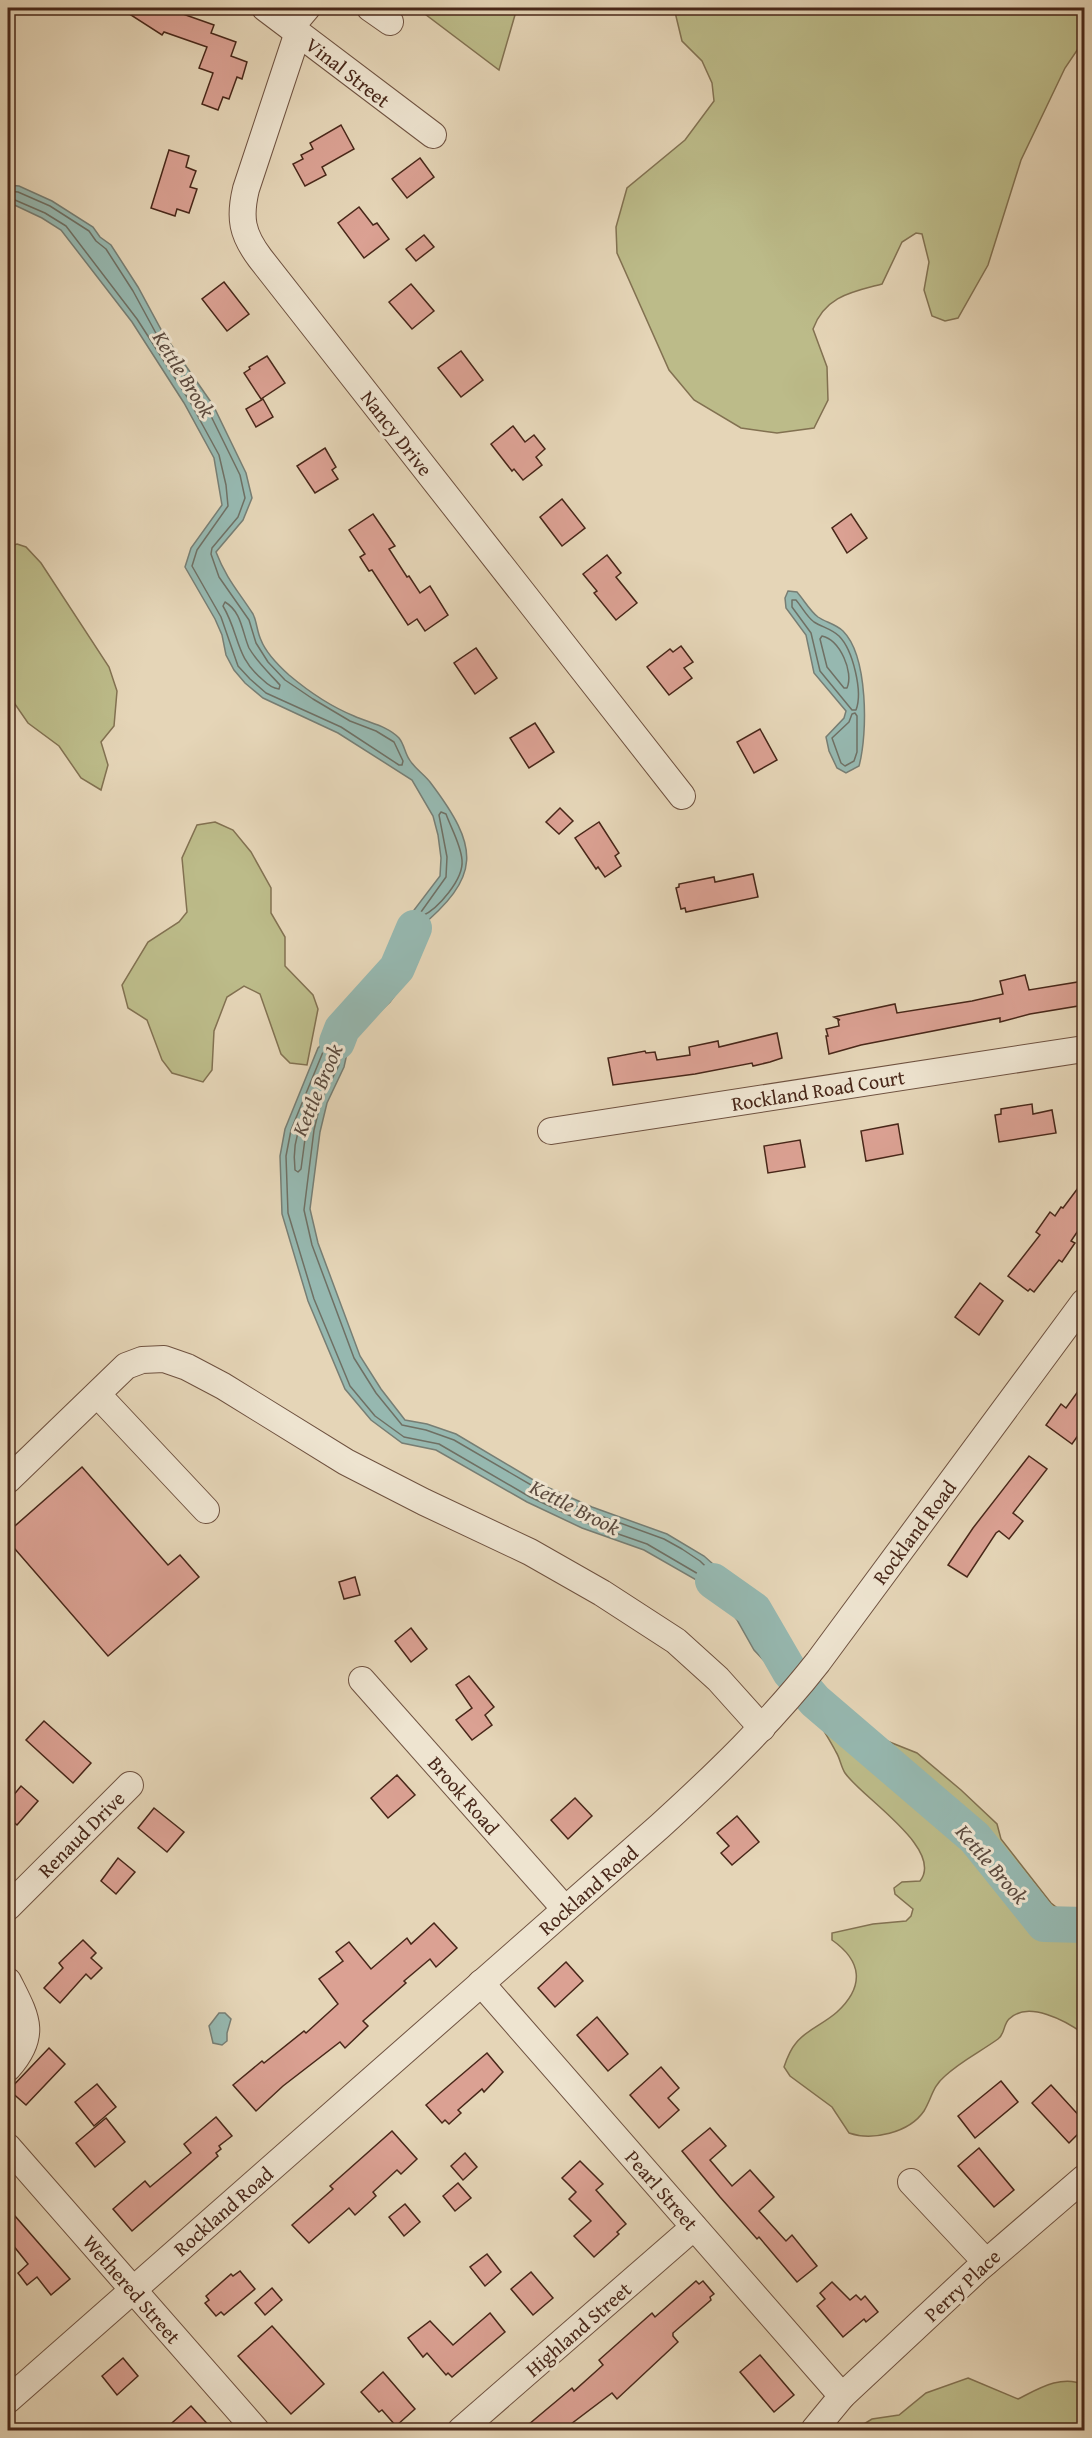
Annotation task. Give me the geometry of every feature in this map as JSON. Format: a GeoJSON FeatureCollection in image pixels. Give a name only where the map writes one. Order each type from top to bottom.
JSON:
{"type":"FeatureCollection","features":[{"type":"Feature","properties":{"kind":"street","name":"Vinal Street"},"geometry":{"type":"LineString","coordinates":[[265,8],[433,135]]}},
{"type":"Feature","properties":{"kind":"street"},"geometry":{"type":"LineString","coordinates":[[294,30],[307,8]]}},
{"type":"Feature","properties":{"kind":"street","name":"Nancy Drive"},"geometry":{"type":"LineString","coordinates":[[294,30],[242,203],[244,232],[267,267],[682,796]]}},
{"type":"Feature","properties":{"kind":"street","name":"Rockland Road Court"},"geometry":{"type":"LineString","coordinates":[[551,1131],[1084,1048]]}},
{"type":"Feature","properties":{"kind":"street","name":"Rockland Road"},"geometry":{"type":"LineString","coordinates":[[8,2400],[660,1826],[762,1728],[798,1687],[1084,1302]]}},
{"type":"Feature","properties":{"kind":"street"},"geometry":{"type":"LineString","coordinates":[[8,1480],[126,1366],[142,1360],[164,1359],[187,1367],[223,1386],[346,1462],[530,1552],[611,1599],[676,1641],[718,1679],[762,1728]]}},
{"type":"Feature","properties":{"kind":"street"},"geometry":{"type":"LineString","coordinates":[[98,1395],[206,1510]]}},
{"type":"Feature","properties":{"kind":"street","name":"Brook Road"},"geometry":{"type":"LineString","coordinates":[[362,1680],[565,1910]]}},
{"type":"Feature","properties":{"kind":"street","name":"Renaud Drive"},"geometry":{"type":"LineString","coordinates":[[8,1907],[130,1785]]}},
{"type":"Feature","properties":{"kind":"street"},"geometry":{"type":"LineString","coordinates":[[8,1981],[28,2027],[21,2051],[8,2068]]}},
{"type":"Feature","properties":{"kind":"street","name":"Pearl Street"},"geometry":{"type":"LineString","coordinates":[[481,1983],[842,2396]]}},
{"type":"Feature","properties":{"kind":"street","name":"Wethered Street"},"geometry":{"type":"LineString","coordinates":[[8,2147],[256,2430]]}},
{"type":"Feature","properties":{"kind":"street","name":"Perry Place"},"geometry":{"type":"LineString","coordinates":[[814,2430],[842,2396],[986,2262],[1084,2178]]}},
{"type":"Feature","properties":{"kind":"street"},"geometry":{"type":"LineString","coordinates":[[911,2182],[986,2262]]}},
{"type":"Feature","properties":{"kind":"street","name":"Highland Street"},"geometry":{"type":"LineString","coordinates":[[461,2430],[694,2227]]}},
{"type":"Feature","properties":{"kind":"shaded area"},"geometry":{"type":"Polygon","coordinates":[[[417,8],[517,8],[499,70],[417,8]]]}},
{"type":"Feature","properties":{"kind":"shaded area"},"geometry":{"type":"Polygon","coordinates":[[[674,8],[1084,8],[1084,40],[1065,68],[1021,160],[988,265],[958,318],[945,321],[932,316],[924,290],[929,262],[922,234],[916,233],[902,242],[882,284],[841,297],[832,302],[818,318],[813,329],[827,367],[828,400],[814,428],[777,433],[741,428],[694,400],[669,370],[617,253],[616,227],[627,188],[685,140],[714,101],[712,83],[702,61],[682,41],[674,8]]]}},
{"type":"Feature","properties":{"kind":"shaded area"},"geometry":{"type":"Polygon","coordinates":[[[17,544],[26,547],[41,563],[109,667],[117,691],[114,726],[101,742],[108,765],[101,790],[81,778],[59,746],[28,723],[8,694],[8,547],[17,544]]]}},
{"type":"Feature","properties":{"kind":"shaded area"},"geometry":{"type":"Polygon","coordinates":[[[215,822],[233,830],[251,852],[271,888],[271,913],[285,937],[285,966],[313,995],[318,1009],[307,1065],[290,1063],[281,1054],[260,994],[244,986],[227,997],[214,1031],[212,1070],[203,1082],[172,1073],[162,1060],[147,1020],[128,1008],[122,985],[148,942],[179,922],[187,912],[182,858],[197,825],[215,822]]]}},
{"type":"Feature","properties":{"kind":"shaded area"},"geometry":{"type":"Polygon","coordinates":[[[833,1708],[844,1722],[852,1727],[917,1753],[997,1824],[1001,1839],[1051,1903],[1065,1914],[1084,1919],[1084,2034],[1047,2014],[1026,2012],[1017,2014],[1007,2021],[998,2039],[957,2066],[941,2080],[917,2119],[900,2130],[879,2135],[849,2133],[832,2107],[790,2076],[784,2067],[796,2043],[837,2012],[852,1993],[856,1983],[854,1965],[842,1948],[832,1940],[832,1933],[873,1924],[906,1921],[913,1909],[895,1894],[894,1888],[902,1882],[920,1881],[925,1868],[921,1854],[911,1839],[844,1771],[819,1723],[833,1708]]]}},
{"type":"Feature","properties":{"kind":"shaded area"},"geometry":{"type":"Polygon","coordinates":[[[968,2378],[1018,2399],[1042,2387],[1059,2382],[1076,2382],[1084,2385],[1084,2430],[854,2430],[872,2419],[899,2415],[926,2393],[968,2378]]]}},
{"type":"Feature","properties":{"kind":"water","name":"Kettle Brook"},"geometry":{"type":"Polygon","coordinates":[[[8,185],[19,186],[52,201],[93,227],[100,237],[111,245],[138,287],[163,333],[213,405],[246,473],[252,498],[243,520],[216,552],[228,577],[253,614],[266,650],[289,675],[320,698],[395,734],[411,762],[430,782],[446,805],[458,825],[465,844],[467,861],[463,877],[438,911],[417,930],[415,954],[401,987],[390,1002],[350,1040],[344,1067],[327,1103],[320,1132],[310,1209],[318,1243],[360,1356],[381,1389],[405,1420],[427,1424],[456,1434],[540,1484],[592,1507],[667,1534],[704,1556],[722,1572],[751,1605],[785,1664],[811,1693],[833,1708],[819,1723],[808,1707],[754,1650],[737,1620],[714,1590],[644,1550],[582,1528],[527,1502],[436,1450],[402,1443],[371,1420],[345,1389],[308,1301],[282,1214],[280,1156],[285,1129],[318,1048],[390,981],[411,914],[440,876],[441,858],[433,816],[412,780],[338,733],[263,698],[234,670],[226,655],[222,635],[215,619],[185,567],[191,548],[222,505],[214,458],[184,403],[132,322],[61,230],[8,202],[8,185]]]}},
{"type":"Feature","properties":{"kind":"water"},"geometry":{"type":"Polygon","coordinates":[[[788,591],[797,592],[815,615],[843,631],[857,658],[864,696],[864,734],[859,766],[846,773],[837,768],[829,751],[826,737],[844,718],[846,711],[814,673],[806,635],[786,608],[785,598],[788,591]]]}},
{"type":"Feature","properties":{"kind":"water"},"geometry":{"type":"Polygon","coordinates":[[[219,2013],[225,2013],[231,2019],[227,2041],[222,2045],[213,2043],[209,2026],[219,2013]]]}},
{"type":"Feature","properties":{"kind":"building"},"geometry":{"type":"Polygon","coordinates":[[[120,8],[166,8],[214,25],[211,33],[236,42],[231,56],[247,62],[242,79],[237,77],[229,99],[223,97],[218,110],[202,104],[213,73],[199,68],[207,47],[164,32],[162,35],[120,8]]]}},
{"type":"Feature","properties":{"kind":"building"},"geometry":{"type":"Polygon","coordinates":[[[341,125],[354,149],[322,167],[326,175],[305,186],[293,164],[303,159],[301,155],[313,149],[310,143],[341,125]]]}},
{"type":"Feature","properties":{"kind":"building"},"geometry":{"type":"Polygon","coordinates":[[[169,150],[189,156],[186,167],[196,171],[190,187],[197,189],[189,213],[177,209],[175,216],[151,208],[169,150]]]}},
{"type":"Feature","properties":{"kind":"building"},"geometry":{"type":"Polygon","coordinates":[[[420,158],[434,177],[407,198],[392,179],[420,158]]]}},
{"type":"Feature","properties":{"kind":"building"},"geometry":{"type":"Polygon","coordinates":[[[359,207],[373,225],[377,223],[389,239],[364,258],[338,223],[359,207]]]}},
{"type":"Feature","properties":{"kind":"building"},"geometry":{"type":"Polygon","coordinates":[[[424,235],[434,247],[416,261],[406,249],[424,235]]]}},
{"type":"Feature","properties":{"kind":"building"},"geometry":{"type":"Polygon","coordinates":[[[224,282],[249,314],[227,331],[202,299],[224,282]]]}},
{"type":"Feature","properties":{"kind":"building"},"geometry":{"type":"Polygon","coordinates":[[[411,284],[434,311],[412,329],[389,302],[411,284]]]}},
{"type":"Feature","properties":{"kind":"building"},"geometry":{"type":"Polygon","coordinates":[[[461,351],[483,380],[461,397],[438,368],[461,351]]]}},
{"type":"Feature","properties":{"kind":"building"},"geometry":{"type":"Polygon","coordinates":[[[267,356],[285,383],[261,399],[244,373],[250,369],[249,367],[267,356]]]}},
{"type":"Feature","properties":{"kind":"building"},"geometry":{"type":"Polygon","coordinates":[[[263,399],[273,417],[256,427],[246,409],[263,399]]]}},
{"type":"Feature","properties":{"kind":"building"},"geometry":{"type":"Polygon","coordinates":[[[513,426],[525,442],[534,435],[545,449],[536,457],[542,465],[523,480],[514,469],[512,471],[491,444],[513,426]]]}},
{"type":"Feature","properties":{"kind":"building"},"geometry":{"type":"Polygon","coordinates":[[[325,448],[336,467],[332,470],[338,479],[315,493],[297,466],[325,448]]]}},
{"type":"Feature","properties":{"kind":"building"},"geometry":{"type":"Polygon","coordinates":[[[562,499],[585,528],[562,546],[540,517],[562,499]]]}},
{"type":"Feature","properties":{"kind":"building"},"geometry":{"type":"Polygon","coordinates":[[[373,514],[395,546],[389,549],[407,577],[409,576],[420,593],[430,586],[448,615],[425,631],[417,619],[408,625],[372,570],[369,571],[360,557],[365,554],[349,530],[373,514]]]}},
{"type":"Feature","properties":{"kind":"building"},"geometry":{"type":"Polygon","coordinates":[[[851,514],[867,538],[847,553],[832,528],[851,514]]]}},
{"type":"Feature","properties":{"kind":"building"},"geometry":{"type":"Polygon","coordinates":[[[607,555],[621,573],[616,577],[637,603],[616,620],[594,593],[597,591],[583,574],[607,555]]]}},
{"type":"Feature","properties":{"kind":"building"},"geometry":{"type":"Polygon","coordinates":[[[681,646],[693,662],[684,668],[692,678],[669,695],[647,667],[670,649],[673,652],[681,646]]]}},
{"type":"Feature","properties":{"kind":"building"},"geometry":{"type":"Polygon","coordinates":[[[476,648],[497,678],[475,694],[454,663],[476,648]]]}},
{"type":"Feature","properties":{"kind":"building"},"geometry":{"type":"Polygon","coordinates":[[[535,723],[554,752],[529,768],[510,738],[535,723]]]}},
{"type":"Feature","properties":{"kind":"building"},"geometry":{"type":"Polygon","coordinates":[[[760,729],[777,760],[754,773],[737,742],[760,729]]]}},
{"type":"Feature","properties":{"kind":"building"},"geometry":{"type":"Polygon","coordinates":[[[560,808],[573,821],[559,834],[546,822],[560,808]]]}},
{"type":"Feature","properties":{"kind":"building"},"geometry":{"type":"Polygon","coordinates":[[[599,822],[619,853],[615,856],[621,866],[605,877],[598,867],[596,869],[575,838],[599,822]]]}},
{"type":"Feature","properties":{"kind":"building"},"geometry":{"type":"Polygon","coordinates":[[[753,874],[758,897],[686,912],[685,908],[681,909],[676,888],[679,884],[714,877],[715,882],[753,874]]]}},
{"type":"Feature","properties":{"kind":"building"},"geometry":{"type":"Polygon","coordinates":[[[1025,975],[1029,990],[1084,981],[1084,1005],[1030,1014],[1000,1022],[1000,1018],[861,1045],[829,1054],[826,1029],[839,1026],[838,1020],[840,1020],[834,1017],[895,1004],[897,1013],[972,1001],[1003,994],[1000,981],[1025,975]]]}},
{"type":"Feature","properties":{"kind":"building"},"geometry":{"type":"Polygon","coordinates":[[[777,1033],[782,1058],[770,1062],[613,1085],[608,1058],[645,1051],[646,1053],[655,1052],[657,1060],[690,1055],[689,1047],[718,1041],[719,1047],[777,1033]]]}},
{"type":"Feature","properties":{"kind":"building"},"geometry":{"type":"Polygon","coordinates":[[[1032,1104],[1033,1114],[1052,1110],[1056,1133],[999,1142],[995,1115],[1001,1114],[1001,1109],[1032,1104]]]}},
{"type":"Feature","properties":{"kind":"building"},"geometry":{"type":"Polygon","coordinates":[[[898,1124],[903,1154],[866,1161],[861,1131],[898,1124]]]}},
{"type":"Feature","properties":{"kind":"building"},"geometry":{"type":"Polygon","coordinates":[[[800,1140],[805,1167],[768,1173],[764,1146],[800,1140]]]}},
{"type":"Feature","properties":{"kind":"building"},"geometry":{"type":"Polygon","coordinates":[[[1084,1180],[1084,1222],[1071,1241],[1075,1243],[1062,1262],[1059,1260],[1034,1292],[1030,1289],[1028,1291],[1008,1276],[1040,1235],[1036,1232],[1050,1212],[1055,1216],[1084,1180]]]}},
{"type":"Feature","properties":{"kind":"building"},"geometry":{"type":"Polygon","coordinates":[[[980,1283],[1003,1301],[979,1335],[955,1317],[980,1283]]]}},
{"type":"Feature","properties":{"kind":"building"},"geometry":{"type":"Polygon","coordinates":[[[1084,1383],[1084,1427],[1072,1444],[1046,1425],[1061,1404],[1066,1408],[1084,1383]]]}},
{"type":"Feature","properties":{"kind":"building"},"geometry":{"type":"Polygon","coordinates":[[[1029,1456],[1047,1469],[1013,1513],[1023,1521],[1009,1539],[999,1531],[996,1533],[967,1577],[948,1565],[973,1528],[1029,1456]]]}},
{"type":"Feature","properties":{"kind":"building"},"geometry":{"type":"Polygon","coordinates":[[[82,1467],[168,1565],[180,1555],[199,1577],[108,1656],[8,1541],[8,1532],[82,1467]]]}},
{"type":"Feature","properties":{"kind":"building"},"geometry":{"type":"Polygon","coordinates":[[[355,1577],[360,1595],[344,1599],[339,1582],[355,1577]]]}},
{"type":"Feature","properties":{"kind":"building"},"geometry":{"type":"Polygon","coordinates":[[[411,1628],[427,1649],[411,1662],[395,1641],[411,1628]]]}},
{"type":"Feature","properties":{"kind":"building"},"geometry":{"type":"Polygon","coordinates":[[[469,1676],[494,1707],[485,1715],[492,1725],[472,1740],[456,1720],[472,1708],[456,1685],[469,1676]]]}},
{"type":"Feature","properties":{"kind":"building"},"geometry":{"type":"Polygon","coordinates":[[[44,1721],[91,1763],[73,1783],[26,1740],[44,1721]]]}},
{"type":"Feature","properties":{"kind":"building"},"geometry":{"type":"Polygon","coordinates":[[[397,1775],[415,1795],[388,1818],[371,1798],[397,1775]]]}},
{"type":"Feature","properties":{"kind":"building"},"geometry":{"type":"Polygon","coordinates":[[[21,1786],[38,1801],[17,1825],[8,1817],[8,1802],[21,1786]]]}},
{"type":"Feature","properties":{"kind":"building"},"geometry":{"type":"Polygon","coordinates":[[[575,1798],[592,1816],[568,1839],[551,1820],[575,1798]]]}},
{"type":"Feature","properties":{"kind":"building"},"geometry":{"type":"Polygon","coordinates":[[[154,1808],[184,1832],[167,1852],[138,1828],[154,1808]]]}},
{"type":"Feature","properties":{"kind":"building"},"geometry":{"type":"Polygon","coordinates":[[[737,1816],[759,1842],[732,1865],[721,1853],[729,1846],[717,1833],[737,1816]]]}},
{"type":"Feature","properties":{"kind":"building"},"geometry":{"type":"Polygon","coordinates":[[[118,1858],[135,1872],[116,1894],[101,1881],[118,1858]]]}},
{"type":"Feature","properties":{"kind":"building"},"geometry":{"type":"Polygon","coordinates":[[[434,1923],[457,1948],[436,1967],[430,1959],[363,2021],[368,2026],[345,2048],[340,2042],[283,2086],[256,2111],[233,2085],[304,2031],[306,2033],[338,2004],[319,1979],[343,1961],[336,1952],[349,1942],[371,1969],[407,1938],[411,1944],[434,1923]]]}},
{"type":"Feature","properties":{"kind":"building"},"geometry":{"type":"Polygon","coordinates":[[[83,1940],[96,1953],[91,1958],[102,1968],[91,1979],[86,1974],[60,2003],[44,1988],[63,1968],[59,1963],[83,1940]]]}},
{"type":"Feature","properties":{"kind":"building"},"geometry":{"type":"Polygon","coordinates":[[[566,1962],[583,1981],[555,2007],[538,1988],[566,1962]]]}},
{"type":"Feature","properties":{"kind":"building"},"geometry":{"type":"Polygon","coordinates":[[[597,2017],[628,2054],[608,2071],[577,2035],[597,2017]]]}},
{"type":"Feature","properties":{"kind":"building"},"geometry":{"type":"Polygon","coordinates":[[[49,2048],[65,2064],[26,2105],[9,2090],[49,2048]]]}},
{"type":"Feature","properties":{"kind":"building"},"geometry":{"type":"Polygon","coordinates":[[[487,2053],[503,2072],[484,2092],[482,2089],[458,2110],[461,2113],[449,2124],[445,2120],[442,2123],[426,2105],[487,2053]]]}},
{"type":"Feature","properties":{"kind":"building"},"geometry":{"type":"Polygon","coordinates":[[[661,2067],[679,2088],[668,2098],[679,2110],[659,2128],[630,2095],[661,2067]]]}},
{"type":"Feature","properties":{"kind":"building"},"geometry":{"type":"Polygon","coordinates":[[[1001,2081],[1018,2102],[975,2138],[958,2116],[1001,2081]]]}},
{"type":"Feature","properties":{"kind":"building"},"geometry":{"type":"Polygon","coordinates":[[[97,2084],[116,2107],[94,2126],[75,2102],[97,2084]]]}},
{"type":"Feature","properties":{"kind":"building"},"geometry":{"type":"Polygon","coordinates":[[[1051,2085],[1084,2121],[1084,2128],[1069,2143],[1032,2103],[1051,2085]]]}},
{"type":"Feature","properties":{"kind":"building"},"geometry":{"type":"Polygon","coordinates":[[[216,2117],[232,2136],[219,2146],[221,2149],[216,2153],[218,2156],[132,2231],[113,2209],[145,2181],[150,2187],[191,2153],[184,2144],[216,2117]]]}},
{"type":"Feature","properties":{"kind":"building"},"geometry":{"type":"Polygon","coordinates":[[[106,2118],[125,2142],[95,2167],[76,2143],[106,2118]]]}},
{"type":"Feature","properties":{"kind":"building"},"geometry":{"type":"Polygon","coordinates":[[[710,2128],[726,2146],[710,2160],[732,2186],[750,2170],[774,2197],[759,2211],[786,2241],[792,2235],[817,2266],[797,2282],[682,2151],[710,2128]]]}},
{"type":"Feature","properties":{"kind":"building"},"geometry":{"type":"Polygon","coordinates":[[[392,2131],[417,2159],[401,2174],[397,2170],[373,2192],[376,2196],[355,2215],[349,2208],[309,2243],[292,2225],[333,2189],[330,2186],[392,2131]]]}},
{"type":"Feature","properties":{"kind":"building"},"geometry":{"type":"Polygon","coordinates":[[[979,2148],[1014,2190],[994,2207],[958,2166],[979,2148]]]}},
{"type":"Feature","properties":{"kind":"building"},"geometry":{"type":"Polygon","coordinates":[[[465,2153],[477,2167],[463,2180],[451,2166],[465,2153]]]}},
{"type":"Feature","properties":{"kind":"building"},"geometry":{"type":"Polygon","coordinates":[[[580,2161],[603,2184],[596,2190],[626,2224],[617,2232],[619,2234],[594,2257],[574,2236],[591,2221],[569,2199],[576,2192],[562,2178],[580,2161]]]}},
{"type":"Feature","properties":{"kind":"building"},"geometry":{"type":"Polygon","coordinates":[[[458,2183],[471,2198],[455,2211],[443,2196],[458,2183]]]}},
{"type":"Feature","properties":{"kind":"building"},"geometry":{"type":"Polygon","coordinates":[[[405,2204],[420,2222],[404,2236],[389,2217],[405,2204]]]}},
{"type":"Feature","properties":{"kind":"building"},"geometry":{"type":"Polygon","coordinates":[[[8,2208],[70,2279],[51,2295],[37,2277],[27,2285],[18,2273],[28,2264],[8,2239],[8,2208]]]}},
{"type":"Feature","properties":{"kind":"building"},"geometry":{"type":"Polygon","coordinates":[[[487,2254],[501,2272],[485,2286],[470,2267],[487,2254]]]}},
{"type":"Feature","properties":{"kind":"building"},"geometry":{"type":"Polygon","coordinates":[[[240,2271],[255,2289],[224,2315],[221,2312],[216,2316],[205,2303],[209,2300],[206,2296],[231,2274],[233,2276],[240,2271]]]}},
{"type":"Feature","properties":{"kind":"building"},"geometry":{"type":"Polygon","coordinates":[[[531,2272],[553,2298],[533,2315],[511,2289],[531,2272]]]}},
{"type":"Feature","properties":{"kind":"building"},"geometry":{"type":"Polygon","coordinates":[[[696,2281],[699,2284],[703,2281],[714,2294],[710,2297],[711,2300],[673,2333],[678,2342],[617,2399],[612,2393],[563,2430],[522,2430],[572,2388],[574,2391],[603,2365],[599,2360],[652,2313],[655,2317],[696,2281]]]}},
{"type":"Feature","properties":{"kind":"building"},"geometry":{"type":"Polygon","coordinates":[[[832,2282],[850,2300],[856,2295],[861,2300],[865,2296],[878,2312],[866,2322],[864,2319],[843,2337],[817,2306],[825,2299],[820,2293],[832,2282]]]}},
{"type":"Feature","properties":{"kind":"building"},"geometry":{"type":"Polygon","coordinates":[[[272,2288],[282,2300],[265,2315],[255,2303],[272,2288]]]}},
{"type":"Feature","properties":{"kind":"building"},"geometry":{"type":"Polygon","coordinates":[[[490,2313],[505,2332],[452,2377],[448,2373],[446,2375],[427,2353],[423,2357],[408,2338],[430,2321],[453,2345],[490,2313]]]}},
{"type":"Feature","properties":{"kind":"building"},"geometry":{"type":"Polygon","coordinates":[[[272,2326],[324,2384],[291,2414],[238,2356],[272,2326]]]}},
{"type":"Feature","properties":{"kind":"building"},"geometry":{"type":"Polygon","coordinates":[[[760,2355],[794,2395],[774,2412],[740,2372],[760,2355]]]}},
{"type":"Feature","properties":{"kind":"building"},"geometry":{"type":"Polygon","coordinates":[[[123,2358],[138,2376],[117,2395],[102,2376],[123,2358]]]}},
{"type":"Feature","properties":{"kind":"building"},"geometry":{"type":"Polygon","coordinates":[[[383,2372],[415,2409],[396,2426],[382,2410],[379,2412],[361,2392],[383,2372]]]}},
{"type":"Feature","properties":{"kind":"building"},"geometry":{"type":"Polygon","coordinates":[[[191,2406],[213,2430],[164,2430],[191,2406]]]}},
{"type":"Feature","properties":{"kind":"waterway","name":"Kettle Brook"},"geometry":{"type":"LineString","coordinates":[[337,1042],[342,1029],[397,968],[414,928]]}},
{"type":"Feature","properties":{"kind":"waterway","name":"Kettle Brook"},"geometry":{"type":"LineString","coordinates":[[713,1581],[754,1610],[790,1672],[815,1701],[975,1838],[1044,1924],[1084,1925]]}}]}
